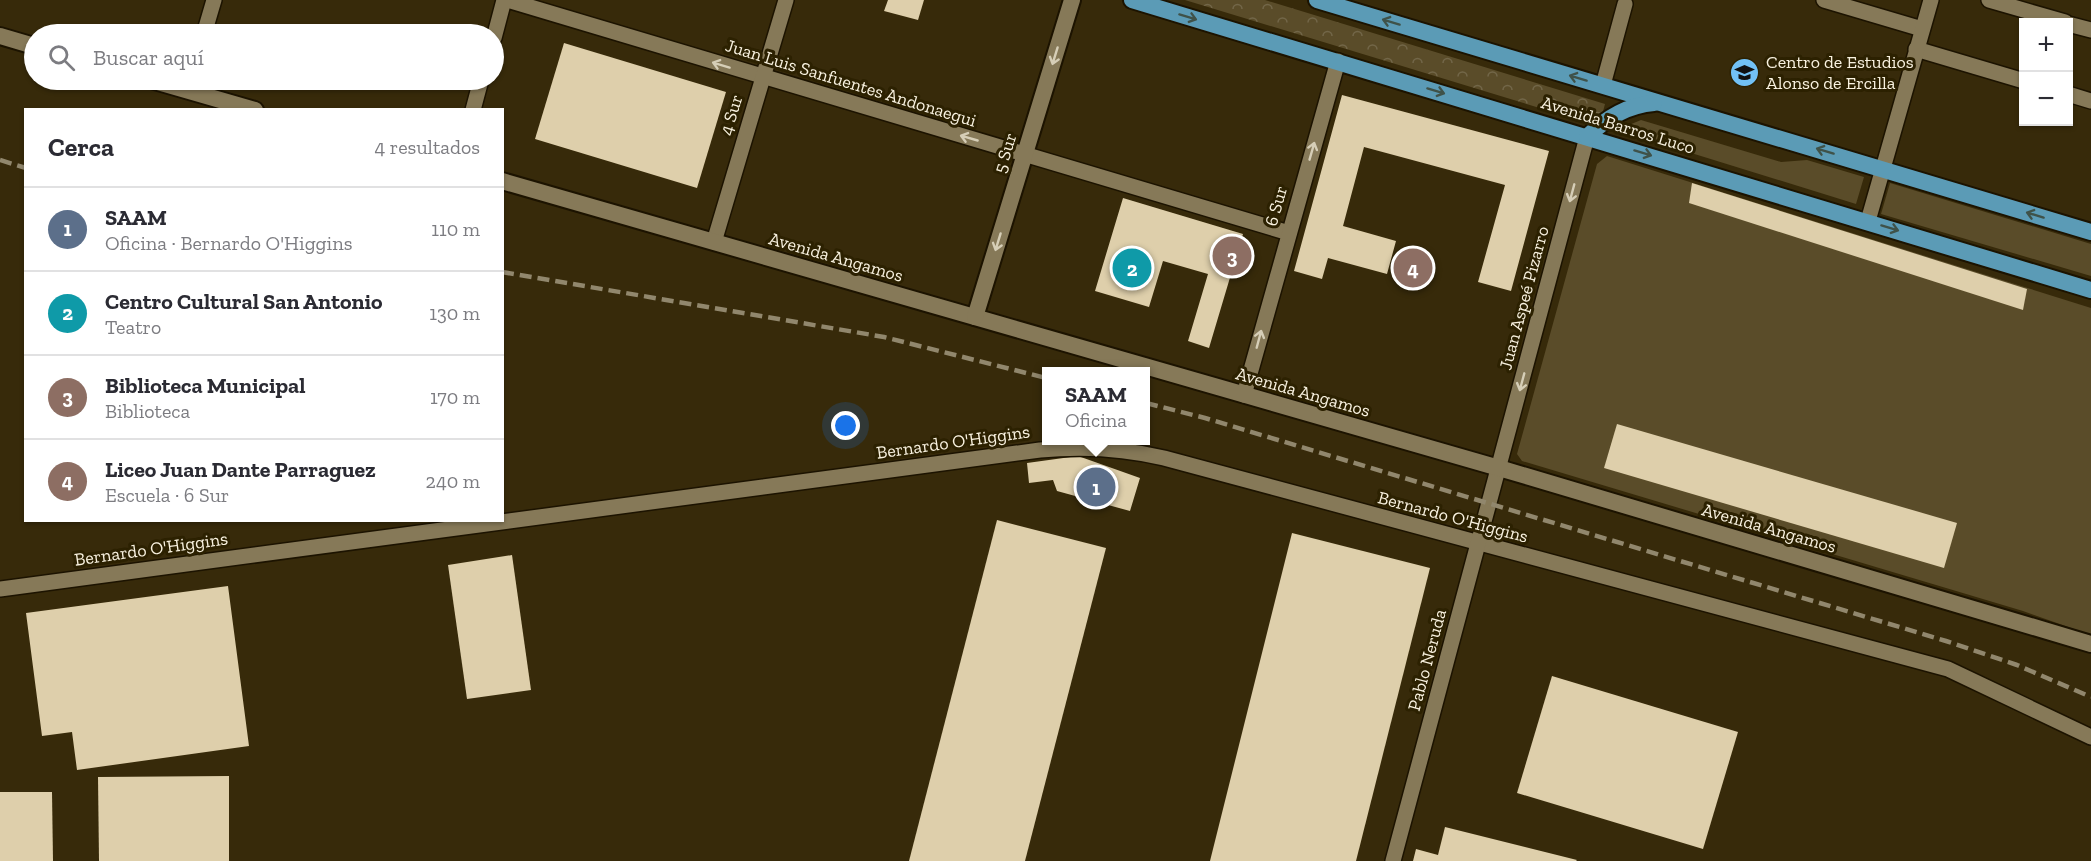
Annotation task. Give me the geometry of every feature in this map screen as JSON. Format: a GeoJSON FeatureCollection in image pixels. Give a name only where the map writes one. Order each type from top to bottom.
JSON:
{"type":"FeatureCollection","features":[{"type":"Feature","properties":{"kind":"main road","name":"Avenida Barros Luco"},"geometry":{"type":"LineString","coordinates":[[1132,0],[2091,290]]}},
{"type":"Feature","properties":{"kind":"main road","name":"Avenida Barros Luco"},"geometry":{"type":"LineString","coordinates":[[1317,0],[2091,232]]}},
{"type":"Feature","properties":{"kind":"main road"},"geometry":{"type":"LineString","coordinates":[[1587,137],[1604,122],[1624,110],[1661,103]]}},
{"type":"Feature","properties":{"kind":"street"},"geometry":{"type":"LineString","coordinates":[[207,24],[214,0]]}},
{"type":"Feature","properties":{"kind":"street"},"geometry":{"type":"LineString","coordinates":[[498,24],[506,0]]}},
{"type":"Feature","properties":{"kind":"street","name":"Juan Luis Sanfuentes Andonaegui"},"geometry":{"type":"LineString","coordinates":[[506,0],[1289,233]]}},
{"type":"Feature","properties":{"kind":"street","name":"4 Sur"},"geometry":{"type":"LineString","coordinates":[[714,242],[786,0]]}},
{"type":"Feature","properties":{"kind":"street","name":"5 Sur"},"geometry":{"type":"LineString","coordinates":[[975,317],[1072,0]]}},
{"type":"Feature","properties":{"kind":"street"},"geometry":{"type":"LineString","coordinates":[[1824,0],[1922,29]]}},
{"type":"Feature","properties":{"kind":"street"},"geometry":{"type":"LineString","coordinates":[[1868,221],[1881,168],[1931,0]]}},
{"type":"Feature","properties":{"kind":"street"},"geometry":{"type":"LineString","coordinates":[[1989,0],[2050,18]]}},
{"type":"Feature","properties":{"kind":"street"},"geometry":{"type":"LineString","coordinates":[[1603,85],[1625,4]]}},
{"type":"Feature","properties":{"kind":"street"},"geometry":{"type":"LineString","coordinates":[[2073,25],[2091,30]]}},
{"type":"Feature","properties":{"kind":"street"},"geometry":{"type":"LineString","coordinates":[[0,36],[24,43]]}},
{"type":"Feature","properties":{"kind":"street"},"geometry":{"type":"LineString","coordinates":[[1917,49],[2019,80]]}},
{"type":"Feature","properties":{"kind":"street","name":"6 Sur"},"geometry":{"type":"LineString","coordinates":[[1244,395],[1338,62]]}},
{"type":"Feature","properties":{"kind":"street"},"geometry":{"type":"LineString","coordinates":[[201,90],[250,108]]}},
{"type":"Feature","properties":{"kind":"street"},"geometry":{"type":"LineString","coordinates":[[474,108],[478,90]]}},
{"type":"Feature","properties":{"kind":"street"},"geometry":{"type":"LineString","coordinates":[[2073,95],[2091,100]]}},
{"type":"Feature","properties":{"kind":"street","name":"Juan Aspeé Pizarro"},"geometry":{"type":"LineString","coordinates":[[1498,468],[1587,137]]}},
{"type":"Feature","properties":{"kind":"street","name":"Avenida Angamos"},"geometry":{"type":"LineString","coordinates":[[504,182],[1147,367]]}},
{"type":"Feature","properties":{"kind":"street","name":"Avenida Angamos"},"geometry":{"type":"LineString","coordinates":[[1150,368],[1498,468],[2091,644]]}},
{"type":"Feature","properties":{"kind":"street","name":"Bernardo O'Higgins"},"geometry":{"type":"LineString","coordinates":[[504,522],[1066,447],[1091,447],[1140,453],[1948,669],[2091,737]]}},
{"type":"Feature","properties":{"kind":"street","name":"Pablo Neruda"},"geometry":{"type":"LineString","coordinates":[[1393,861],[1498,468]]}},
{"type":"Feature","properties":{"kind":"street","name":"Bernardo O'Higgins"},"geometry":{"type":"LineString","coordinates":[[0,589],[503,522]]}},
{"type":"Feature","properties":{"kind":"green space"},"geometry":{"type":"Polygon","coordinates":[[[1185,0],[1265,0],[1605,104],[1599,126],[1185,0]]]}},
{"type":"Feature","properties":{"kind":"green space"},"geometry":{"type":"Polygon","coordinates":[[[1641,120],[1781,162],[1807,160],[1864,177],[1856,204],[1617,130],[1641,120]]]}},
{"type":"Feature","properties":{"kind":"green space"},"geometry":{"type":"Polygon","coordinates":[[[1607,156],[2091,308],[2091,635],[2023,611],[1522,461],[1517,454],[1597,164],[1607,156]]]}},
{"type":"Feature","properties":{"kind":"green space"},"geometry":{"type":"Polygon","coordinates":[[[1890,183],[2091,244],[2091,276],[1881,214],[1890,183]]]}},
{"type":"Feature","properties":{"kind":"building"},"geometry":{"type":"Polygon","coordinates":[[[888,0],[924,0],[918,20],[884,11],[888,0]]]}},
{"type":"Feature","properties":{"kind":"building"},"geometry":{"type":"Polygon","coordinates":[[[564,43],[726,92],[697,188],[535,139],[564,43]]]}},
{"type":"Feature","properties":{"kind":"building"},"geometry":{"type":"Polygon","coordinates":[[[1342,95],[1549,151],[1511,291],[1478,282],[1505,185],[1364,147],[1343,226],[1396,241],[1387,274],[1328,258],[1322,279],[1294,271],[1342,95]]]}},
{"type":"Feature","properties":{"kind":"building"},"geometry":{"type":"Polygon","coordinates":[[[1692,183],[2027,289],[2023,310],[1689,203],[1692,183]]]}},
{"type":"Feature","properties":{"kind":"building"},"geometry":{"type":"Polygon","coordinates":[[[1123,198],[1243,234],[1209,348],[1188,341],[1208,274],[1163,261],[1149,307],[1095,291],[1123,198]]]}},
{"type":"Feature","properties":{"kind":"building"},"geometry":{"type":"Polygon","coordinates":[[[1617,424],[1957,523],[1944,568],[1604,468],[1617,424]]]}},
{"type":"Feature","properties":{"kind":"building"},"geometry":{"type":"Polygon","coordinates":[[[1078,456],[1140,478],[1130,511],[1057,491],[1053,480],[1029,483],[1027,463],[1078,456]]]}},
{"type":"Feature","properties":{"kind":"building"},"geometry":{"type":"Polygon","coordinates":[[[997,520],[1106,548],[1025,861],[909,861],[997,520]]]}},
{"type":"Feature","properties":{"kind":"building"},"geometry":{"type":"Polygon","coordinates":[[[1292,533],[1430,568],[1356,861],[1210,861],[1292,533]]]}},
{"type":"Feature","properties":{"kind":"building"},"geometry":{"type":"Polygon","coordinates":[[[512,555],[531,690],[467,699],[448,565],[512,555]]]}},
{"type":"Feature","properties":{"kind":"building"},"geometry":{"type":"Polygon","coordinates":[[[228,586],[249,746],[77,770],[72,732],[42,736],[26,613],[228,586]]]}},
{"type":"Feature","properties":{"kind":"building"},"geometry":{"type":"Polygon","coordinates":[[[1552,676],[1738,732],[1703,849],[1517,793],[1552,676]]]}},
{"type":"Feature","properties":{"kind":"building"},"geometry":{"type":"Polygon","coordinates":[[[229,776],[229,861],[99,861],[98,777],[229,776]]]}},
{"type":"Feature","properties":{"kind":"building"},"geometry":{"type":"Polygon","coordinates":[[[0,792],[52,792],[53,861],[0,861],[0,792]]]}},
{"type":"Feature","properties":{"kind":"building"},"geometry":{"type":"Polygon","coordinates":[[[1445,827],[1577,860],[1413,861],[1416,849],[1438,855],[1445,827]]]}},
{"type":"Feature","properties":{"kind":"railway"},"geometry":{"type":"LineString","coordinates":[[0,160],[24,167]]}},
{"type":"Feature","properties":{"kind":"railway"},"geometry":{"type":"LineString","coordinates":[[504,272],[884,337],[1042,377]]}},
{"type":"Feature","properties":{"kind":"railway"},"geometry":{"type":"LineString","coordinates":[[1150,404],[1205,418],[1946,641],[2017,665],[2091,697]]}},
{"type":"Feature","properties":{"kind":"place","name":"Centro de Estudios Alonso de Ercilla"},"geometry":{"type":"Point","coordinates":[1745,72]}},
{"type":"Feature","properties":{"kind":"place","name":"Biblioteca Municipal"},"geometry":{"type":"Point","coordinates":[1232,256]}},
{"type":"Feature","properties":{"kind":"place","name":"Centro Cultural San Antonio"},"geometry":{"type":"Point","coordinates":[1132,268]}},
{"type":"Feature","properties":{"kind":"place","name":"Liceo Juan Dante Parraguez"},"geometry":{"type":"Point","coordinates":[1413,268]}},
{"type":"Feature","properties":{"kind":"place","name":"SAAM"},"geometry":{"type":"Point","coordinates":[1096,487]}}]}
